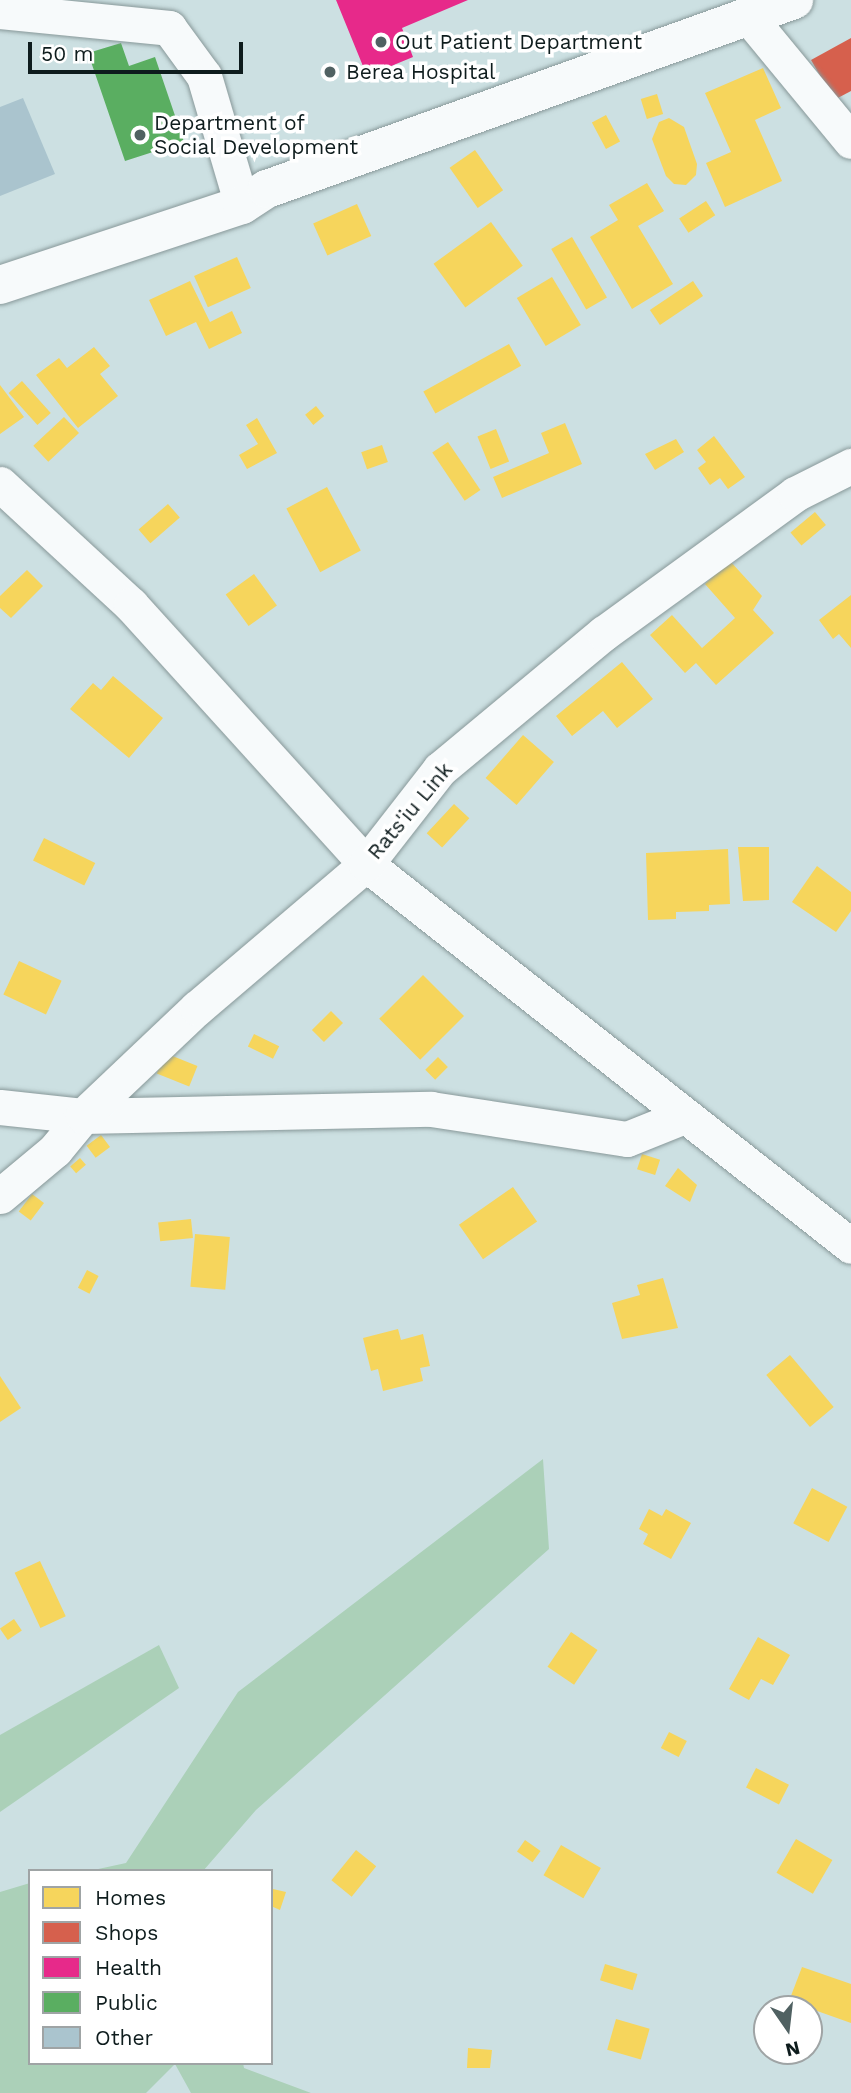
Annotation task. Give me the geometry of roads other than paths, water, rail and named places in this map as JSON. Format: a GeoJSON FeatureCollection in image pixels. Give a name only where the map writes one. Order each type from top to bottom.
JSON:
{"type":"FeatureCollection","features":[{"type":"Feature","properties":{"kind":"main road"},"geometry":{"type":"LineString","coordinates":[[0,285],[242,205],[267,189],[794,0]]}},
{"type":"Feature","properties":{"kind":"street"},"geometry":{"type":"LineString","coordinates":[[0,10],[169,28],[204,76],[242,205]]}},
{"type":"Feature","properties":{"kind":"street"},"geometry":{"type":"LineString","coordinates":[[748,16],[851,141]]}},
{"type":"Feature","properties":{"kind":"street","name":"Rats'iu Link"},"geometry":{"type":"LineString","coordinates":[[0,1196],[55,1150],[83,1116],[197,1008],[366,864],[440,769],[604,633],[795,494],[851,466]]}},
{"type":"Feature","properties":{"kind":"street"},"geometry":{"type":"LineString","coordinates":[[0,484],[131,605],[366,864],[682,1117],[851,1246]]}},
{"type":"Feature","properties":{"kind":"street"},"geometry":{"type":"LineString","coordinates":[[0,1107],[83,1116],[431,1109],[626,1139],[682,1117]]}},
{"type":"Feature","properties":{"kind":"place","name":"Out Patient Department"},"geometry":{"type":"Point","coordinates":[381,42]}},
{"type":"Feature","properties":{"kind":"place","name":"Berea Hospital"},"geometry":{"type":"Point","coordinates":[330,72]}},
{"type":"Feature","properties":{"kind":"place","name":"Department of Social Development"},"geometry":{"type":"Point","coordinates":[140,135]}}]}
